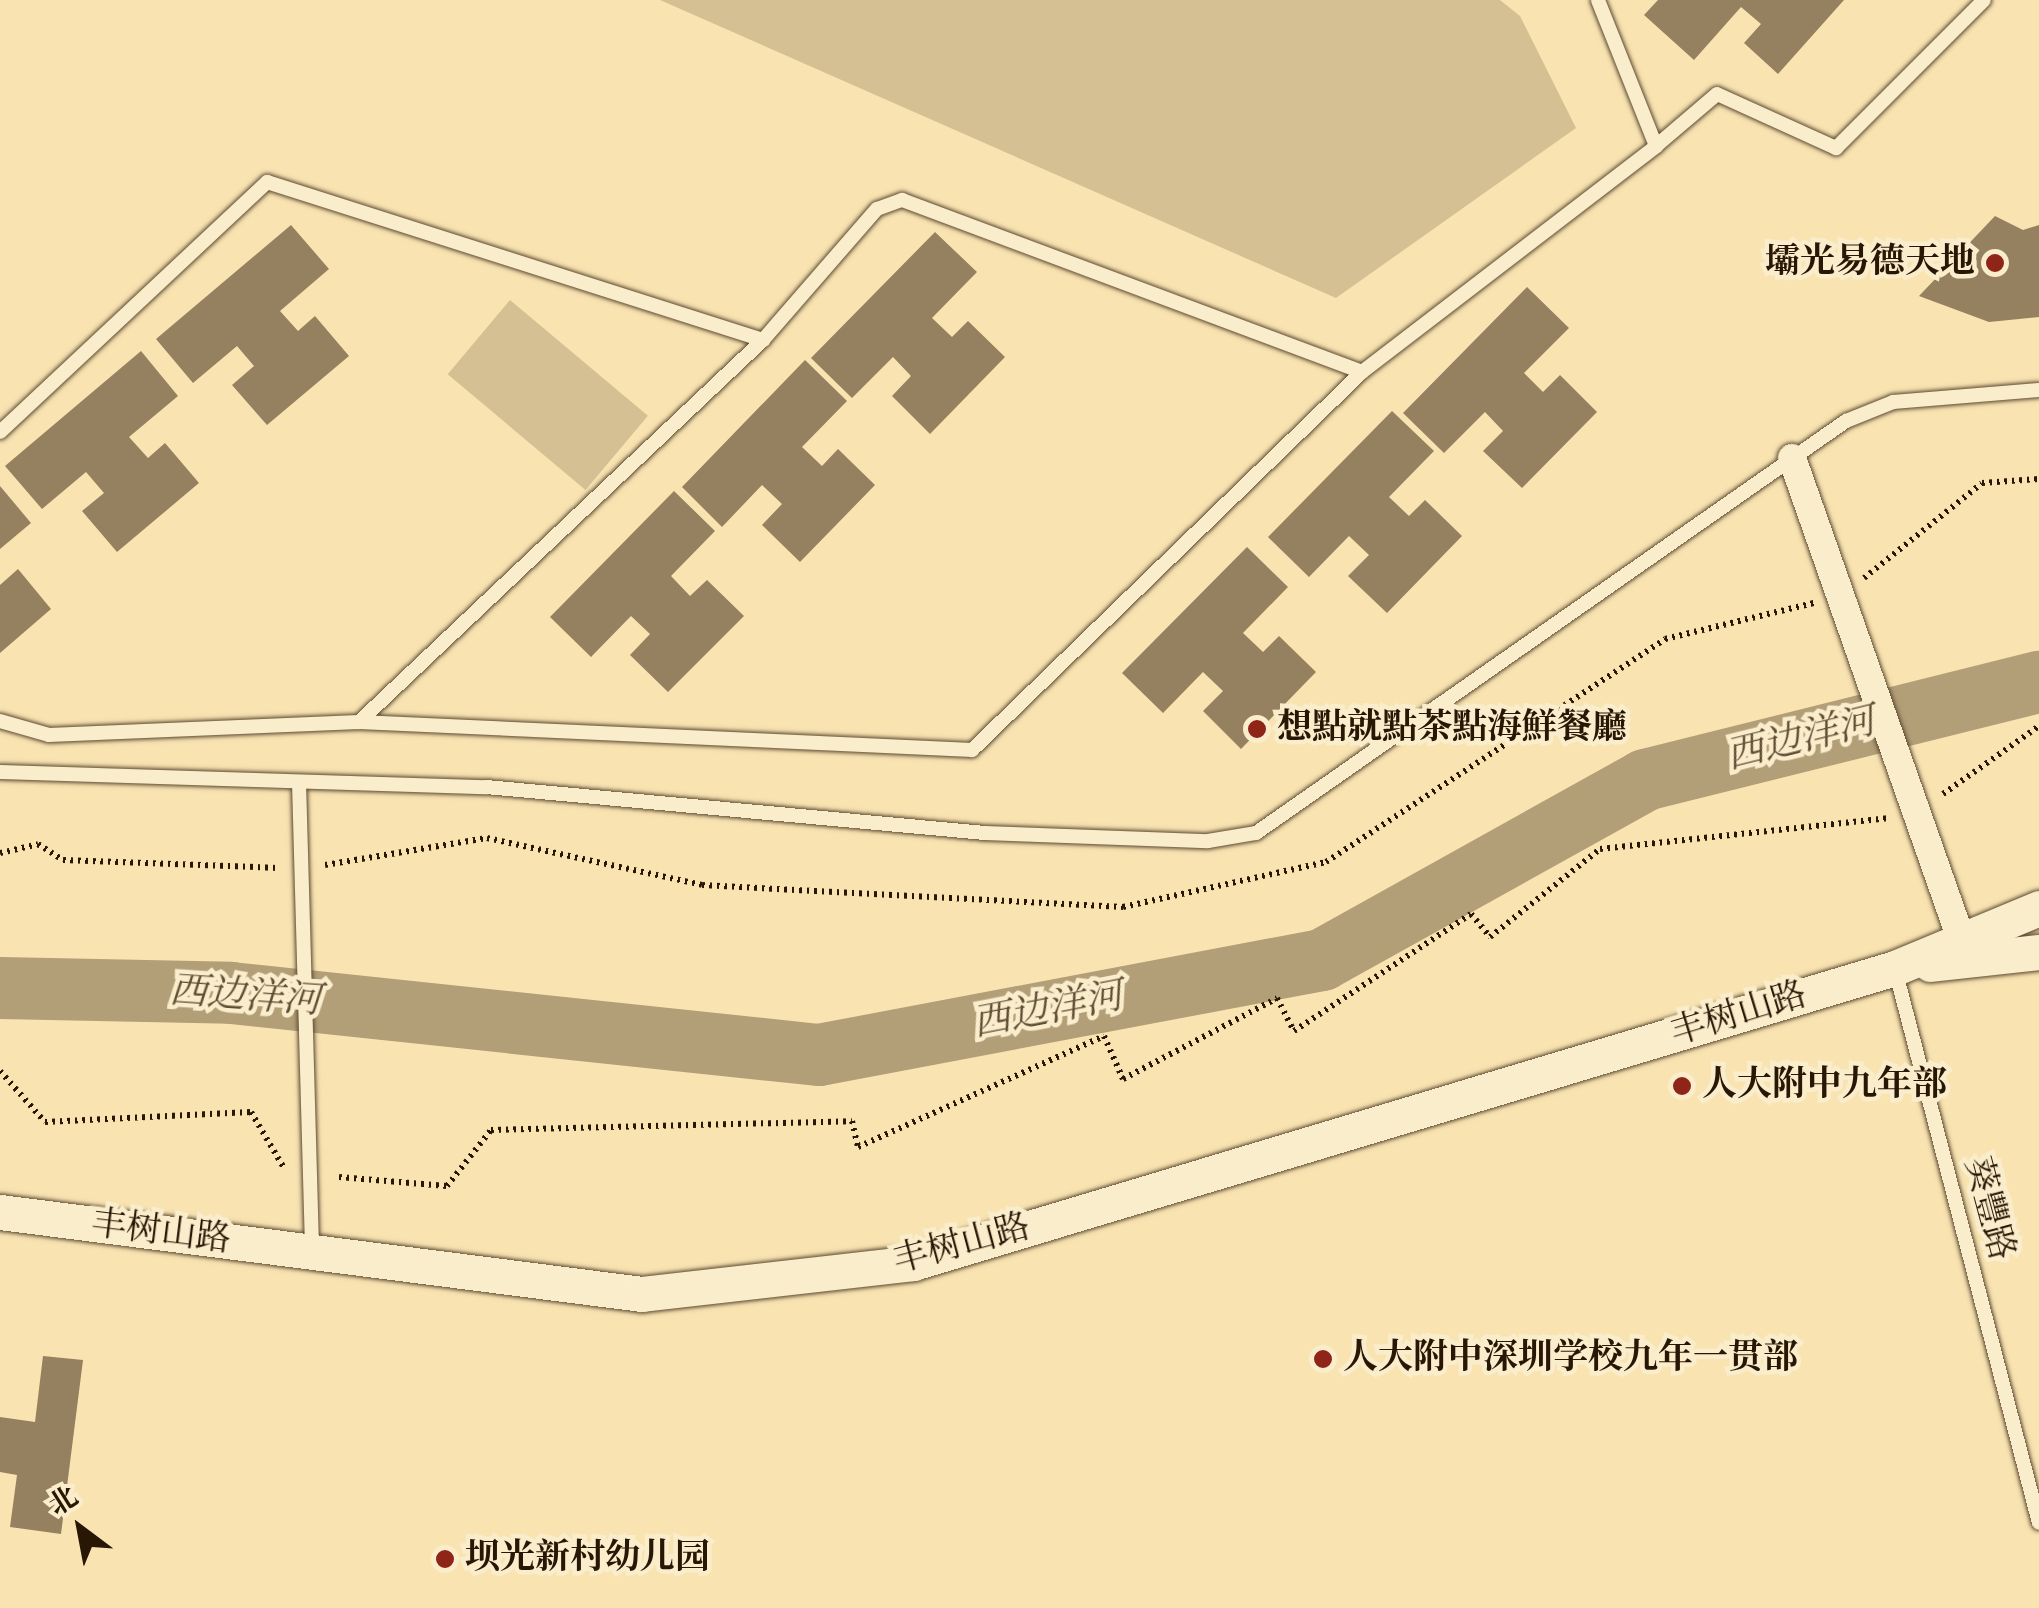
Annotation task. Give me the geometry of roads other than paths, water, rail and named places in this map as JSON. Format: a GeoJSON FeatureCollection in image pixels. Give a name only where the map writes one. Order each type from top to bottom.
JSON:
{"type":"FeatureCollection","features":[{"type":"Feature","properties":{"kind":"street"},"geometry":{"type":"LineString","coordinates":[[1792,458],[1961,939]]}},
{"type":"Feature","properties":{"kind":"street","name":"丰树山路"},"geometry":{"type":"LineString","coordinates":[[0,1212],[642,1294],[913,1263],[1894,968],[2039,908]]}},
{"type":"Feature","properties":{"kind":"street","name":"丰树山路"},"geometry":{"type":"LineString","coordinates":[[1894,968],[2039,952]]}},
{"type":"Feature","properties":{"kind":"lane"},"geometry":{"type":"LineString","coordinates":[[1598,0],[1656,146]]}},
{"type":"Feature","properties":{"kind":"lane"},"geometry":{"type":"LineString","coordinates":[[0,732],[49,735],[359,722],[972,750],[1362,372],[1656,146],[1717,94],[1836,148],[1984,0]]}},
{"type":"Feature","properties":{"kind":"lane"},"geometry":{"type":"LineString","coordinates":[[0,432],[267,182],[762,340]]}},
{"type":"Feature","properties":{"kind":"lane"},"geometry":{"type":"LineString","coordinates":[[359,722],[762,340],[877,209],[902,200],[1362,372]]}},
{"type":"Feature","properties":{"kind":"lane"},"geometry":{"type":"LineString","coordinates":[[0,772],[486,788],[985,833],[1208,841],[1256,833],[1792,458],[1893,402],[2039,390]]}},
{"type":"Feature","properties":{"kind":"lane"},"geometry":{"type":"LineString","coordinates":[[0,721],[49,735]]}},
{"type":"Feature","properties":{"kind":"lane"},"geometry":{"type":"LineString","coordinates":[[299,782],[312,1252]]}},
{"type":"Feature","properties":{"kind":"lane","name":"葵豐路"},"geometry":{"type":"LineString","coordinates":[[1894,968],[2039,1523]]}},
{"type":"Feature","properties":{"kind":"waterway","name":"西边洋河"},"geometry":{"type":"LineString","coordinates":[[0,988],[231,993],[819,1055],[1322,960],[1645,780],[2039,682]]}},
{"type":"Feature","properties":{"kind":"place","name":"壩光易德天地"},"geometry":{"type":"Point","coordinates":[1995,263]}},
{"type":"Feature","properties":{"kind":"place","name":"想點就點茶點海鮮餐廳"},"geometry":{"type":"Point","coordinates":[1257,729]}},
{"type":"Feature","properties":{"kind":"place","name":"人大附中九年部"},"geometry":{"type":"Point","coordinates":[1682,1086]}},
{"type":"Feature","properties":{"kind":"place","name":"人大附中深圳学校九年一贯部"},"geometry":{"type":"Point","coordinates":[1323,1359]}},
{"type":"Feature","properties":{"kind":"place","name":"坝光新村幼儿园"},"geometry":{"type":"Point","coordinates":[445,1559]}}]}
